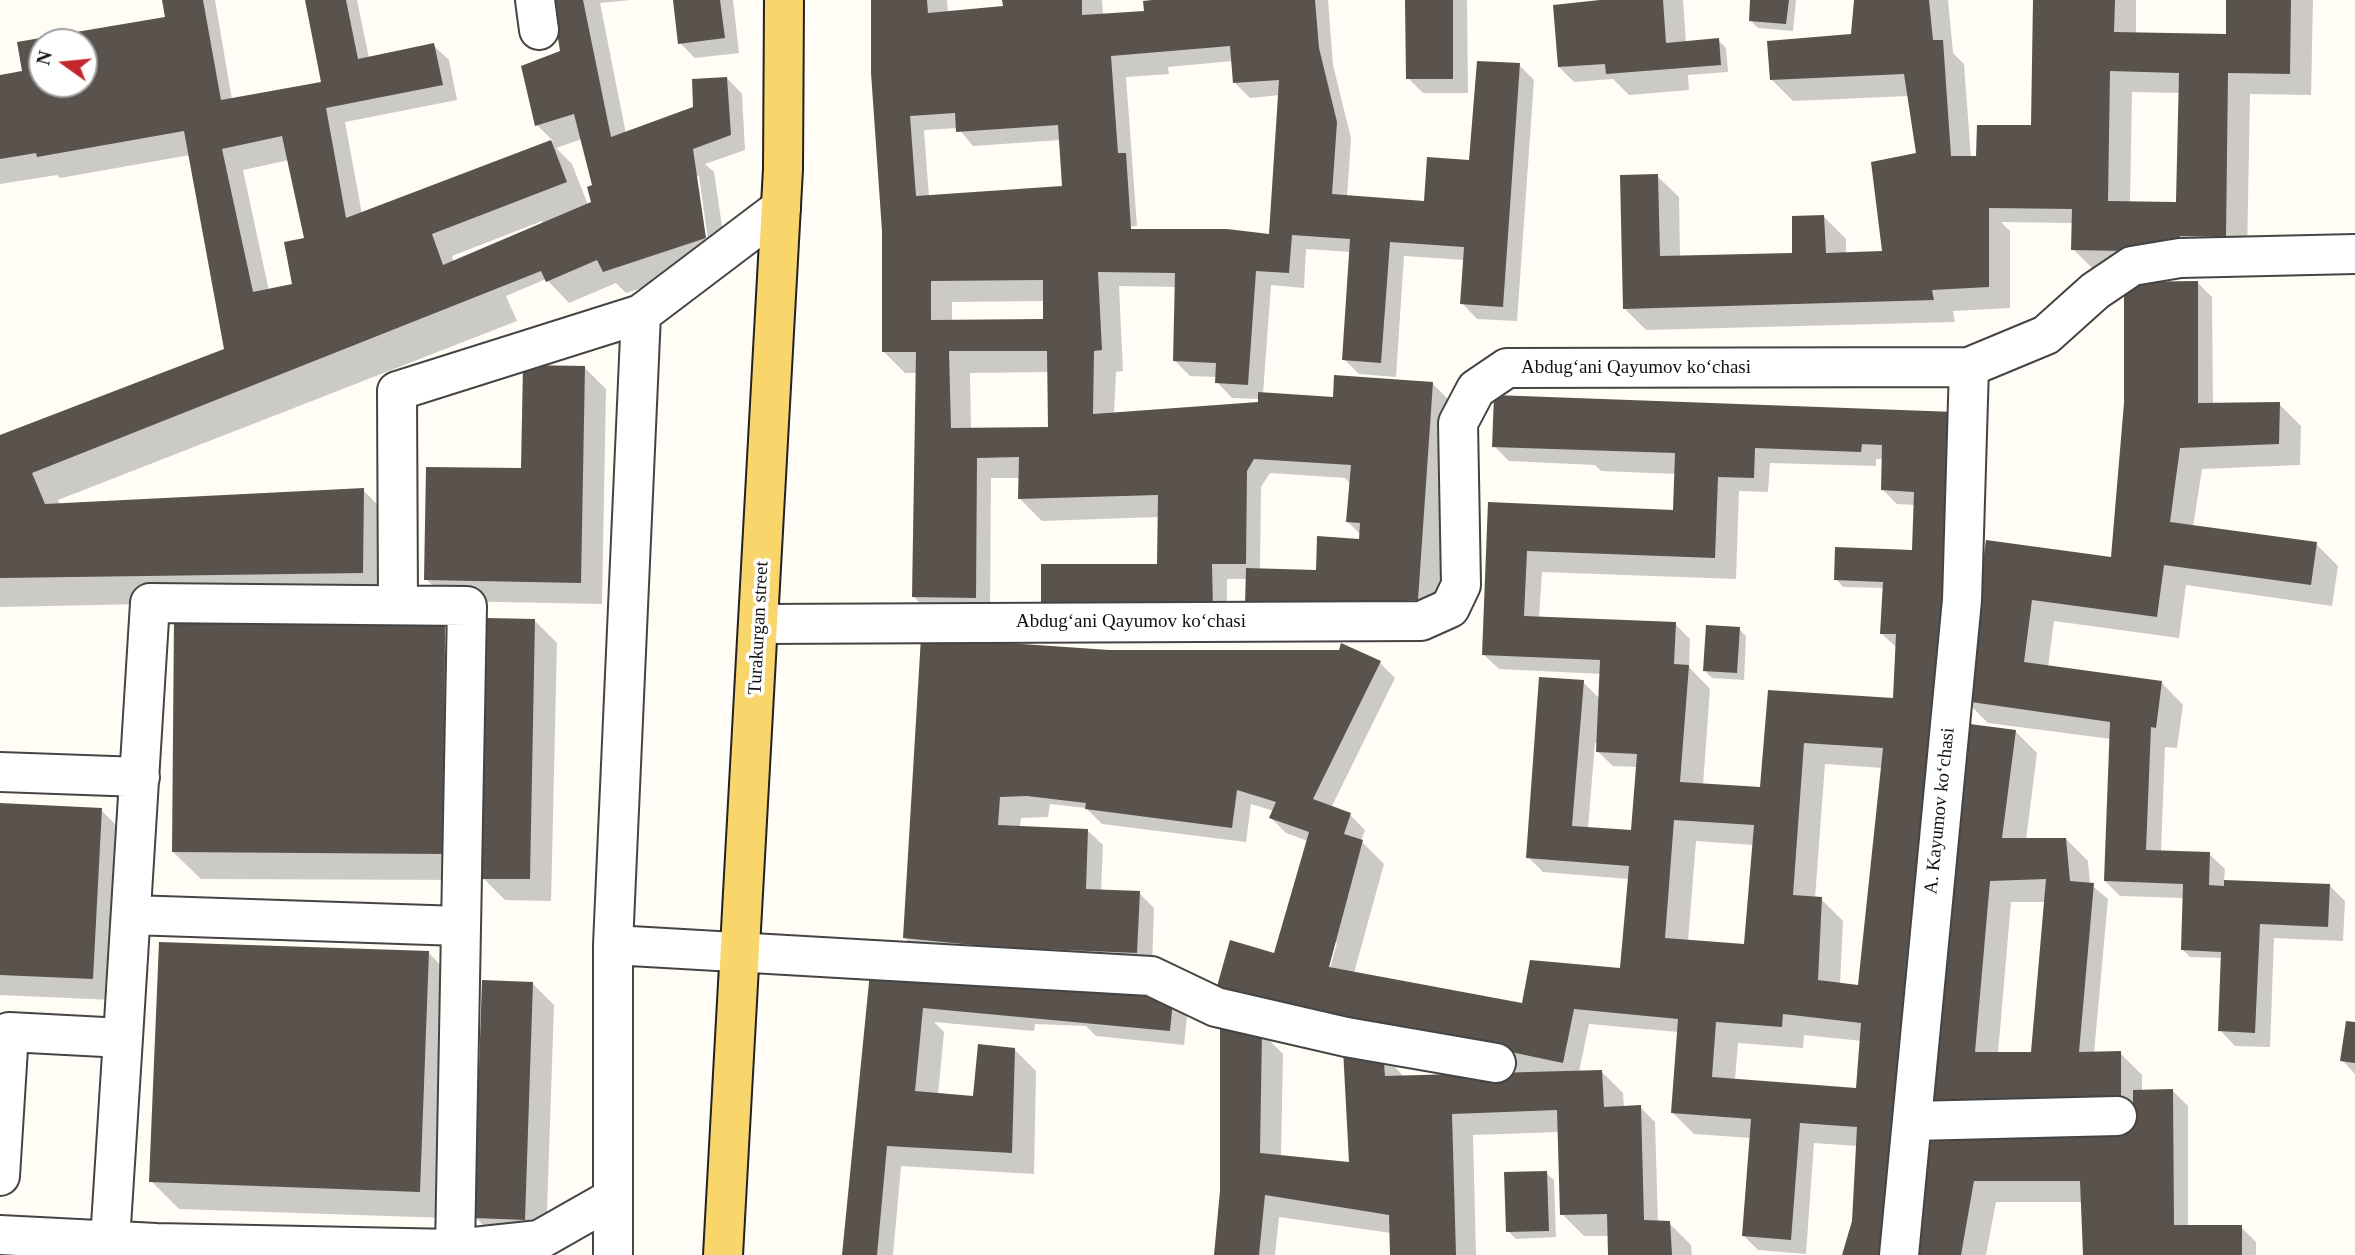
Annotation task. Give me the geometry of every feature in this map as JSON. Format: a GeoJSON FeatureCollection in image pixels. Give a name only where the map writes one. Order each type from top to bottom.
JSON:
{"type":"FeatureCollection","features":[{"type":"Feature","properties":{"kind":"main road","name":"Turakurgan street"},"geometry":{"type":"LineString","coordinates":[[723,1255],[781,208],[784,0]]}},
{"type":"Feature","properties":{"kind":"street"},"geometry":{"type":"LineString","coordinates":[[398,605],[397,391],[640,314],[781,208]]}},
{"type":"Feature","properties":{"kind":"street","name":"Abdug‘ani Qayumov ko‘chasi"},"geometry":{"type":"LineString","coordinates":[[759,624],[1421,621],[1450,608],[1461,585],[1458,423],[1476,389],[1507,368],[1969,366],[2046,335],[2095,291],[2132,266],[2180,258],[2355,254]]}},
{"type":"Feature","properties":{"kind":"street"},"geometry":{"type":"LineString","coordinates":[[613,1255],[613,945],[640,314]]}},
{"type":"Feature","properties":{"kind":"street","name":"A. Kayumov koʻchasi"},"geometry":{"type":"LineString","coordinates":[[1899,1255],[1936,847],[1962,600],[1969,366]]}},
{"type":"Feature","properties":{"kind":"street"},"geometry":{"type":"LineString","coordinates":[[110,1241],[150,603],[467,606],[455,1249]]}},
{"type":"Feature","properties":{"kind":"street"},"geometry":{"type":"LineString","coordinates":[[0,772],[139,777]]}},
{"type":"Feature","properties":{"kind":"street"},"geometry":{"type":"LineString","coordinates":[[131,915],[460,926]]}},
{"type":"Feature","properties":{"kind":"street"},"geometry":{"type":"LineString","coordinates":[[613,945],[1151,975],[1216,1007],[1346,1037],[1496,1063]]}},
{"type":"Feature","properties":{"kind":"street"},"geometry":{"type":"LineString","coordinates":[[0,1176],[9,1032],[123,1038]]}},
{"type":"Feature","properties":{"kind":"street"},"geometry":{"type":"LineString","coordinates":[[1913,1121],[2117,1116]]}},
{"type":"Feature","properties":{"kind":"street"},"geometry":{"type":"LineString","coordinates":[[0,1235],[110,1241],[156,1249],[455,1249],[539,1240],[613,1198]]}},
{"type":"Feature","properties":{"kind":"building"},"geometry":{"type":"Polygon","coordinates":[[[162,0],[203,0],[221,100],[321,82],[305,0],[346,0],[358,59],[434,43],[443,85],[326,108],[346,218],[551,140],[567,182],[432,234],[443,265],[591,202],[587,187],[592,185],[574,114],[535,126],[521,66],[560,51],[552,0],[583,0],[611,137],[693,107],[692,79],[727,77],[731,135],[693,149],[706,238],[603,272],[597,260],[546,282],[541,271],[32,473],[45,504],[364,488],[363,573],[0,578],[0,435],[224,349],[184,131],[37,157],[36,153],[0,159],[0,75],[22,71],[17,42],[28,40],[28,98],[98,98],[98,28],[165,17],[162,0]],[[282,136],[222,149],[253,292],[292,284],[284,242],[304,238],[282,136]]]}},
{"type":"Feature","properties":{"kind":"building"},"geometry":{"type":"Polygon","coordinates":[[[673,0],[720,0],[725,38],[678,44],[673,0]]]}},
{"type":"Feature","properties":{"kind":"building"},"geometry":{"type":"Polygon","coordinates":[[[871,0],[927,0],[928,13],[1003,6],[1002,0],[1082,0],[1082,15],[1144,11],[1143,1],[1152,0],[1315,0],[1319,48],[1337,122],[1332,194],[1424,201],[1427,157],[1469,160],[1477,61],[1520,63],[1503,307],[1460,304],[1464,247],[1390,242],[1381,363],[1342,360],[1350,239],[1292,235],[1289,273],[1256,271],[1248,385],[1215,383],[1216,363],[1173,361],[1175,273],[1098,272],[1102,350],[1094,351],[1093,414],[1258,402],[1258,392],[1333,397],[1334,375],[1433,382],[1418,600],[1315,607],[1245,606],[1246,568],[1316,570],[1317,536],[1359,539],[1360,523],[1346,522],[1351,465],[1254,459],[1247,471],[1246,564],[1212,564],[1213,611],[1041,611],[1041,564],[1157,564],[1158,495],[1018,499],[1019,457],[977,458],[976,598],[912,597],[916,352],[882,352],[882,231],[871,73],[871,0]],[[1230,46],[1111,56],[1118,153],[1126,153],[1131,229],[1227,229],[1269,234],[1279,80],[1233,83],[1230,46]],[[955,113],[910,116],[916,196],[1062,186],[1058,125],[956,132],[955,113]],[[1043,280],[931,281],[931,320],[1043,319],[1043,280]],[[949,351],[951,428],[1048,427],[1047,351],[949,351]]]}},
{"type":"Feature","properties":{"kind":"building"},"geometry":{"type":"Polygon","coordinates":[[[1405,0],[1453,0],[1453,79],[1406,79],[1405,0]]]}},
{"type":"Feature","properties":{"kind":"building"},"geometry":{"type":"Polygon","coordinates":[[[1600,0],[1663,0],[1666,43],[1719,38],[1721,65],[1606,74],[1605,64],[1558,67],[1553,5],[1600,0]]]}},
{"type":"Feature","properties":{"kind":"building"},"geometry":{"type":"Polygon","coordinates":[[[1750,0],[1789,0],[1786,24],[1749,21],[1750,0]]]}},
{"type":"Feature","properties":{"kind":"building"},"geometry":{"type":"Polygon","coordinates":[[[1854,0],[1929,0],[1933,40],[1943,40],[1951,156],[1976,156],[1977,125],[2031,125],[2033,0],[2115,0],[2114,32],[2226,34],[2226,0],[2291,0],[2290,74],[2228,73],[2226,237],[2180,236],[2180,252],[2071,250],[2072,209],[1989,208],[1989,287],[1932,290],[1934,300],[1623,309],[1620,175],[1658,174],[1660,256],[1792,253],[1792,216],[1824,215],[1826,253],[1882,251],[1871,162],[1916,153],[1904,74],[1770,80],[1767,41],[1851,34],[1854,0]],[[2110,71],[2108,201],[2176,202],[2179,73],[2110,71]]]}},
{"type":"Feature","properties":{"kind":"building"},"geometry":{"type":"Polygon","coordinates":[[[2198,281],[2198,403],[2280,402],[2279,444],[2180,448],[2170,522],[2317,542],[2311,585],[2164,565],[2157,617],[2032,600],[2024,662],[2162,681],[2156,728],[2151,727],[2146,850],[2210,852],[2209,885],[2224,886],[2224,880],[2330,884],[2328,927],[2260,924],[2255,1033],[2218,1031],[2221,952],[2181,950],[2183,884],[2104,881],[2110,722],[1964,701],[1986,540],[2111,557],[2124,403],[2124,282],[2198,281]]]}},
{"type":"Feature","properties":{"kind":"building"},"geometry":{"type":"Polygon","coordinates":[[[523,365],[585,366],[581,583],[424,580],[426,467],[521,468],[523,365]]]}},
{"type":"Feature","properties":{"kind":"building"},"geometry":{"type":"Polygon","coordinates":[[[1494,395],[1955,412],[1948,585],[1886,1255],[1842,1255],[1852,1221],[1857,1127],[1800,1123],[1791,1240],[1742,1236],[1751,1119],[1671,1113],[1678,1019],[1574,1009],[1563,1063],[1216,990],[1230,940],[1274,953],[1309,832],[1269,818],[1276,802],[1237,790],[1232,828],[1085,809],[1086,803],[1027,796],[1000,797],[998,825],[1088,829],[1086,889],[1140,891],[1137,953],[993,947],[903,938],[921,637],[1109,650],[1339,650],[1341,643],[1381,661],[1313,799],[1351,813],[1344,834],[1363,840],[1329,967],[1522,1003],[1530,960],[1620,968],[1629,866],[1526,858],[1539,677],[1584,680],[1572,826],[1631,830],[1637,754],[1596,752],[1600,660],[1482,655],[1488,502],[1673,510],[1675,453],[1492,447],[1494,395]],[[1862,444],[1861,452],[1755,448],[1754,478],[1718,477],[1715,558],[1527,551],[1524,616],[1676,622],[1674,664],[1689,665],[1680,782],[1760,787],[1768,690],[1893,698],[1896,634],[1880,634],[1883,582],[1834,580],[1835,547],[1912,550],[1914,492],[1881,490],[1882,445],[1862,444]],[[1804,743],[1793,895],[1822,897],[1818,980],[1858,985],[1883,748],[1804,743]],[[1674,820],[1665,938],[1744,944],[1754,825],[1674,820]],[[1783,1014],[1782,1027],[1716,1022],[1712,1077],[1856,1088],[1861,1023],[1783,1014]]]}},
{"type":"Feature","properties":{"kind":"building"},"geometry":{"type":"Polygon","coordinates":[[[174,617],[445,618],[444,854],[172,852],[174,617]]]}},
{"type":"Feature","properties":{"kind":"building"},"geometry":{"type":"Polygon","coordinates":[[[486,618],[535,619],[530,879],[481,879],[486,618]]]}},
{"type":"Feature","properties":{"kind":"building"},"geometry":{"type":"Polygon","coordinates":[[[1706,625],[1740,627],[1737,673],[1703,671],[1706,625]]]}},
{"type":"Feature","properties":{"kind":"building"},"geometry":{"type":"Polygon","coordinates":[[[1962,723],[2016,730],[2002,838],[2066,838],[2070,881],[2094,883],[2079,1052],[2121,1051],[2121,1098],[1929,1103],[1962,723]],[[2046,879],[1990,881],[1975,1052],[2031,1052],[2046,879]]]}},
{"type":"Feature","properties":{"kind":"building"},"geometry":{"type":"Polygon","coordinates":[[[0,803],[102,808],[93,979],[0,975],[0,803]]]}},
{"type":"Feature","properties":{"kind":"building"},"geometry":{"type":"Polygon","coordinates":[[[159,942],[429,951],[420,1192],[149,1182],[159,942]]]}},
{"type":"Feature","properties":{"kind":"building"},"geometry":{"type":"Polygon","coordinates":[[[871,962],[1174,990],[1170,1031],[923,1008],[915,1091],[973,1096],[978,1044],[1015,1048],[1012,1153],[887,1146],[877,1255],[842,1255],[871,962]]]}},
{"type":"Feature","properties":{"kind":"building"},"geometry":{"type":"Polygon","coordinates":[[[482,980],[533,982],[525,1220],[474,1218],[482,980]]]}},
{"type":"Feature","properties":{"kind":"building"},"geometry":{"type":"Polygon","coordinates":[[[1220,1018],[1262,1031],[1260,1153],[1349,1162],[1343,1049],[1383,1050],[1385,1076],[1602,1070],[1604,1107],[1641,1105],[1644,1220],[1670,1221],[1672,1255],[1608,1255],[1607,1214],[1560,1215],[1557,1110],[1452,1114],[1456,1255],[1390,1255],[1389,1215],[1265,1195],[1259,1255],[1214,1255],[1220,1191],[1220,1018]]]}},
{"type":"Feature","properties":{"kind":"building"},"geometry":{"type":"Polygon","coordinates":[[[2346,1021],[2355,1022],[2355,1063],[2340,1061],[2346,1021]]]}},
{"type":"Feature","properties":{"kind":"building"},"geometry":{"type":"Polygon","coordinates":[[[2173,1089],[2174,1225],[2242,1225],[2242,1255],[2083,1255],[2080,1181],[1974,1181],[1961,1255],[1908,1255],[1927,1133],[2133,1130],[2133,1090],[2173,1089]]]}},
{"type":"Feature","properties":{"kind":"building"},"geometry":{"type":"Polygon","coordinates":[[[1547,1171],[1549,1231],[1506,1232],[1504,1172],[1547,1171]]]}}]}
